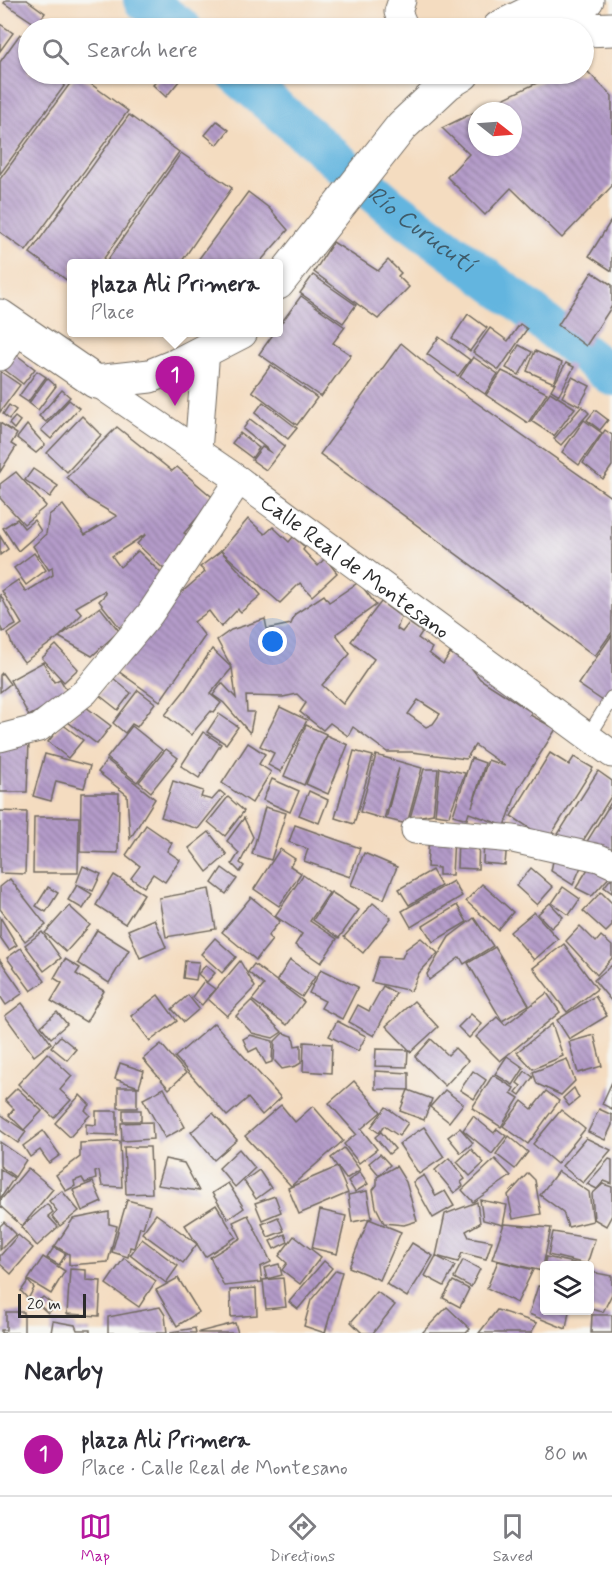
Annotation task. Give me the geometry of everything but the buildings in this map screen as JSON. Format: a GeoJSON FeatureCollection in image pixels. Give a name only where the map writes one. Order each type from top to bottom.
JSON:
{"type":"FeatureCollection","features":[{"type":"Feature","properties":{"kind":"main road"},"geometry":{"type":"LineString","coordinates":[[519,18],[527,14],[587,0]]}},
{"type":"Feature","properties":{"kind":"main road"},"geometry":{"type":"LineString","coordinates":[[594,30],[612,29]]}},
{"type":"Feature","properties":{"kind":"main road"},"geometry":{"type":"LineString","coordinates":[[278,259],[313,221],[396,120],[437,84]]}},
{"type":"Feature","properties":{"kind":"main road"},"geometry":{"type":"LineString","coordinates":[[283,276],[313,221]]}},
{"type":"Feature","properties":{"kind":"main road"},"geometry":{"type":"LineString","coordinates":[[9,323],[96,382],[150,376],[213,341]]}},
{"type":"Feature","properties":{"kind":"street"},"geometry":{"type":"LineString","coordinates":[[401,18],[398,12],[402,0]]}},
{"type":"Feature","properties":{"kind":"street"},"geometry":{"type":"LineString","coordinates":[[0,357],[9,323]]}},
{"type":"Feature","properties":{"kind":"street"},"geometry":{"type":"LineString","coordinates":[[198,451],[213,341]]}},
{"type":"Feature","properties":{"kind":"street","name":"Calle Real de Montesano"},"geometry":{"type":"LineString","coordinates":[[96,382],[239,480],[612,754]]}},
{"type":"Feature","properties":{"kind":"street"},"geometry":{"type":"LineString","coordinates":[[0,738],[39,728],[85,692],[150,614],[239,480]]}},
{"type":"Feature","properties":{"kind":"street"},"geometry":{"type":"LineString","coordinates":[[415,830],[513,839],[599,858],[612,864]]}},
{"type":"Feature","properties":{"kind":"lane"},"geometry":{"type":"LineString","coordinates":[[588,737],[612,698]]}},
{"type":"Feature","properties":{"kind":"waterway","name":"Río Curucutí"},"geometry":{"type":"LineString","coordinates":[[143,0],[168,18]]}},
{"type":"Feature","properties":{"kind":"waterway","name":"Río Curucutí"},"geometry":{"type":"LineString","coordinates":[[248,84],[389,205],[511,296],[612,376]]}},
{"type":"Feature","properties":{"kind":"place","name":"plaza Ali Primera"},"geometry":{"type":"Point","coordinates":[175,406]}}]}
